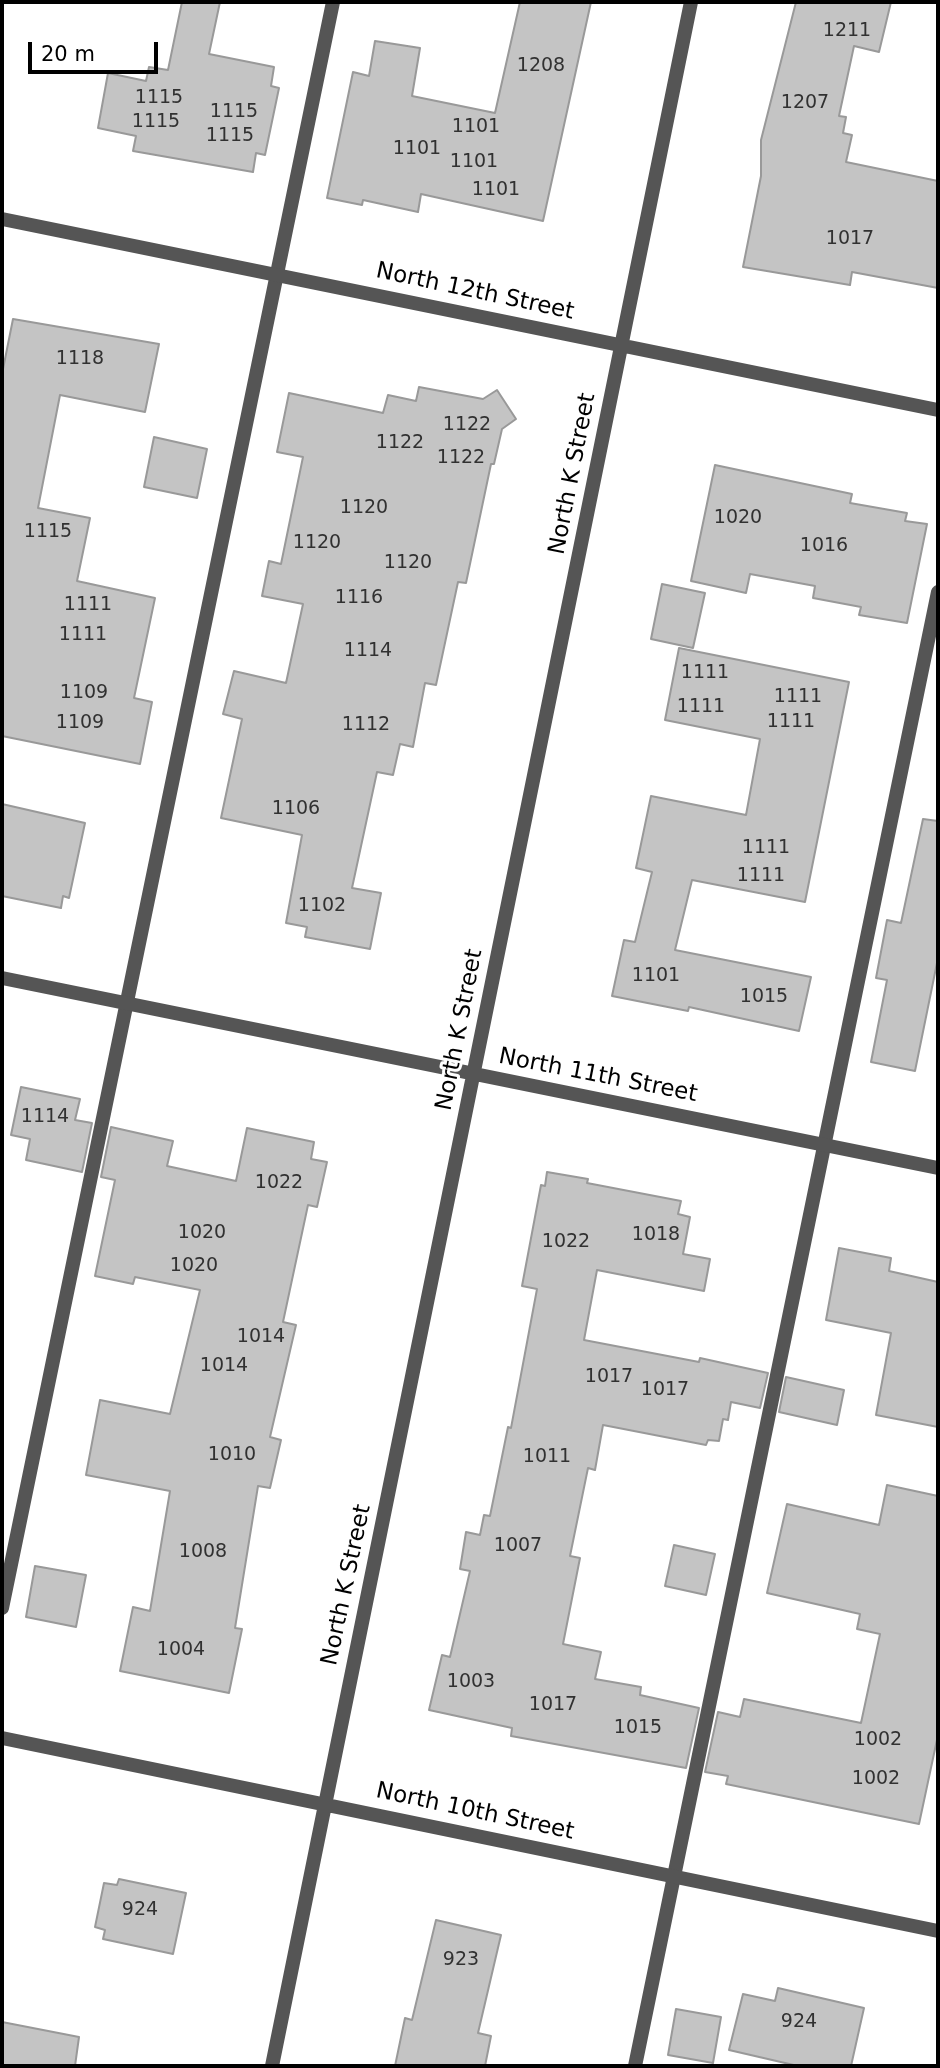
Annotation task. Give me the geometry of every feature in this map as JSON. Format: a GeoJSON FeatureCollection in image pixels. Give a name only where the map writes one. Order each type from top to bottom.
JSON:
{"type":"FeatureCollection","features":[{"type":"Feature","properties":{"kind":"street"},"geometry":{"type":"LineString","coordinates":[[2,1608],[333,2]]}},
{"type":"Feature","properties":{"kind":"street","name":"North K Street"},"geometry":{"type":"LineString","coordinates":[[272,2066],[691,2]]}},
{"type":"Feature","properties":{"kind":"street","name":"North 12th Street"},"geometry":{"type":"LineString","coordinates":[[2,219],[938,410]]}},
{"type":"Feature","properties":{"kind":"street"},"geometry":{"type":"LineString","coordinates":[[635,2066],[938,592]]}},
{"type":"Feature","properties":{"kind":"street","name":"North 11th Street"},"geometry":{"type":"LineString","coordinates":[[2,978],[938,1168]]}},
{"type":"Feature","properties":{"kind":"street","name":"North 10th Street"},"geometry":{"type":"LineString","coordinates":[[2,1738],[938,1931]]}},
{"type":"Feature","properties":{"kind":"building"},"geometry":{"type":"Polygon","coordinates":[[[182,2],[220,2],[209,54],[274,67],[271,86],[279,88],[265,155],[256,153],[253,172],[133,151],[136,136],[98,128],[108,73],[146,81],[149,67],[168,70],[182,2]]]}},
{"type":"Feature","properties":{"kind":"building"},"geometry":{"type":"Polygon","coordinates":[[[520,2],[591,2],[543,221],[421,194],[418,212],[363,200],[362,205],[327,198],[353,72],[369,76],[375,41],[420,48],[412,96],[495,113],[520,2]]]}},
{"type":"Feature","properties":{"kind":"building"},"geometry":{"type":"Polygon","coordinates":[[[796,2],[891,2],[879,52],[854,46],[839,116],[846,117],[843,133],[852,135],[846,162],[938,181],[938,288],[852,272],[850,285],[743,267],[761,176],[761,140],[796,2]]]}},
{"type":"Feature","properties":{"kind":"building"},"geometry":{"type":"Polygon","coordinates":[[[13,319],[159,344],[145,412],[60,395],[38,508],[90,518],[77,581],[155,598],[134,698],[152,702],[140,764],[2,736],[2,374],[13,319]]]}},
{"type":"Feature","properties":{"kind":"building"},"geometry":{"type":"Polygon","coordinates":[[[419,387],[483,399],[497,390],[516,419],[502,429],[494,464],[491,464],[466,583],[458,582],[436,685],[425,683],[413,747],[400,744],[393,775],[377,772],[352,888],[381,893],[370,949],[305,937],[307,927],[286,923],[302,835],[221,818],[242,719],[223,714],[234,671],[286,683],[303,604],[262,596],[269,561],[281,564],[303,457],[277,452],[289,393],[383,413],[388,395],[416,401],[419,387]]]}},
{"type":"Feature","properties":{"kind":"building"},"geometry":{"type":"Polygon","coordinates":[[[154,437],[207,449],[197,498],[144,487],[154,437]]]}},
{"type":"Feature","properties":{"kind":"building"},"geometry":{"type":"Polygon","coordinates":[[[715,465],[852,494],[850,503],[907,513],[905,521],[927,524],[907,623],[859,615],[861,607],[813,598],[815,586],[750,574],[746,593],[691,581],[715,465]]]}},
{"type":"Feature","properties":{"kind":"building"},"geometry":{"type":"Polygon","coordinates":[[[662,584],[705,593],[693,648],[651,639],[662,584]]]}},
{"type":"Feature","properties":{"kind":"building"},"geometry":{"type":"Polygon","coordinates":[[[679,648],[849,682],[805,902],[692,880],[675,950],[811,977],[799,1031],[689,1007],[688,1011],[612,996],[624,940],[635,942],[652,872],[636,868],[651,796],[746,815],[760,739],[665,720],[679,648]]]}},
{"type":"Feature","properties":{"kind":"building"},"geometry":{"type":"Polygon","coordinates":[[[2,804],[85,823],[69,898],[63,896],[61,908],[2,896],[2,804]]]}},
{"type":"Feature","properties":{"kind":"building"},"geometry":{"type":"Polygon","coordinates":[[[923,819],[938,821],[938,958],[915,1071],[871,1062],[887,980],[876,978],[887,920],[901,923],[923,819]]]}},
{"type":"Feature","properties":{"kind":"building"},"geometry":{"type":"Polygon","coordinates":[[[21,1087],[80,1099],[75,1120],[92,1123],[82,1172],[26,1160],[30,1139],[11,1135],[21,1087]]]}},
{"type":"Feature","properties":{"kind":"building"},"geometry":{"type":"Polygon","coordinates":[[[111,1127],[173,1141],[167,1166],[236,1181],[247,1128],[314,1142],[311,1159],[327,1162],[317,1207],[308,1205],[283,1322],[296,1325],[270,1437],[281,1440],[270,1488],[258,1486],[235,1628],[242,1629],[229,1693],[120,1671],[133,1607],[150,1611],[170,1491],[86,1475],[100,1400],[170,1414],[200,1290],[135,1277],[133,1284],[95,1276],[115,1180],[101,1177],[111,1127]]]}},
{"type":"Feature","properties":{"kind":"building"},"geometry":{"type":"Polygon","coordinates":[[[547,1172],[588,1179],[587,1183],[681,1201],[678,1214],[690,1217],[683,1254],[710,1259],[704,1291],[597,1270],[584,1340],[699,1362],[700,1358],[768,1373],[760,1408],[731,1402],[728,1420],[723,1419],[719,1441],[708,1440],[706,1445],[603,1425],[595,1470],[588,1468],[570,1556],[580,1558],[563,1644],[601,1652],[595,1679],[641,1687],[640,1695],[699,1708],[686,1768],[511,1736],[512,1728],[429,1710],[442,1655],[450,1657],[470,1571],[460,1569],[466,1532],[480,1535],[484,1515],[490,1516],[508,1427],[511,1428],[537,1289],[522,1286],[541,1185],[545,1186],[547,1172]]]}},
{"type":"Feature","properties":{"kind":"building"},"geometry":{"type":"Polygon","coordinates":[[[839,1248],[891,1258],[889,1271],[938,1282],[938,1427],[876,1415],[891,1333],[826,1320],[839,1248]]]}},
{"type":"Feature","properties":{"kind":"building"},"geometry":{"type":"Polygon","coordinates":[[[786,1377],[844,1390],[837,1425],[779,1412],[786,1377]]]}},
{"type":"Feature","properties":{"kind":"building"},"geometry":{"type":"Polygon","coordinates":[[[887,1485],[938,1496],[938,1735],[919,1824],[726,1784],[728,1776],[705,1772],[718,1712],[740,1717],[744,1699],[861,1723],[880,1634],[857,1629],[860,1614],[767,1593],[787,1504],[879,1525],[887,1485]]]}},
{"type":"Feature","properties":{"kind":"building"},"geometry":{"type":"Polygon","coordinates":[[[674,1545],[715,1554],[706,1595],[665,1586],[674,1545]]]}},
{"type":"Feature","properties":{"kind":"building"},"geometry":{"type":"Polygon","coordinates":[[[35,1566],[86,1575],[76,1627],[26,1617],[35,1566]]]}},
{"type":"Feature","properties":{"kind":"building"},"geometry":{"type":"Polygon","coordinates":[[[119,1879],[186,1893],[173,1954],[103,1939],[105,1930],[95,1927],[104,1883],[117,1885],[119,1879]]]}},
{"type":"Feature","properties":{"kind":"building"},"geometry":{"type":"Polygon","coordinates":[[[436,1920],[501,1935],[478,2033],[491,2036],[485,2066],[395,2066],[405,2018],[412,2020],[436,1920]]]}},
{"type":"Feature","properties":{"kind":"building"},"geometry":{"type":"Polygon","coordinates":[[[778,1988],[864,2008],[851,2066],[798,2066],[729,2050],[743,1994],[775,2001],[778,1988]]]}},
{"type":"Feature","properties":{"kind":"building"},"geometry":{"type":"Polygon","coordinates":[[[676,2009],[721,2017],[713,2063],[668,2055],[676,2009]]]}},
{"type":"Feature","properties":{"kind":"building"},"geometry":{"type":"Polygon","coordinates":[[[2,2022],[79,2037],[75,2066],[2,2066],[2,2022]]]}}]}
